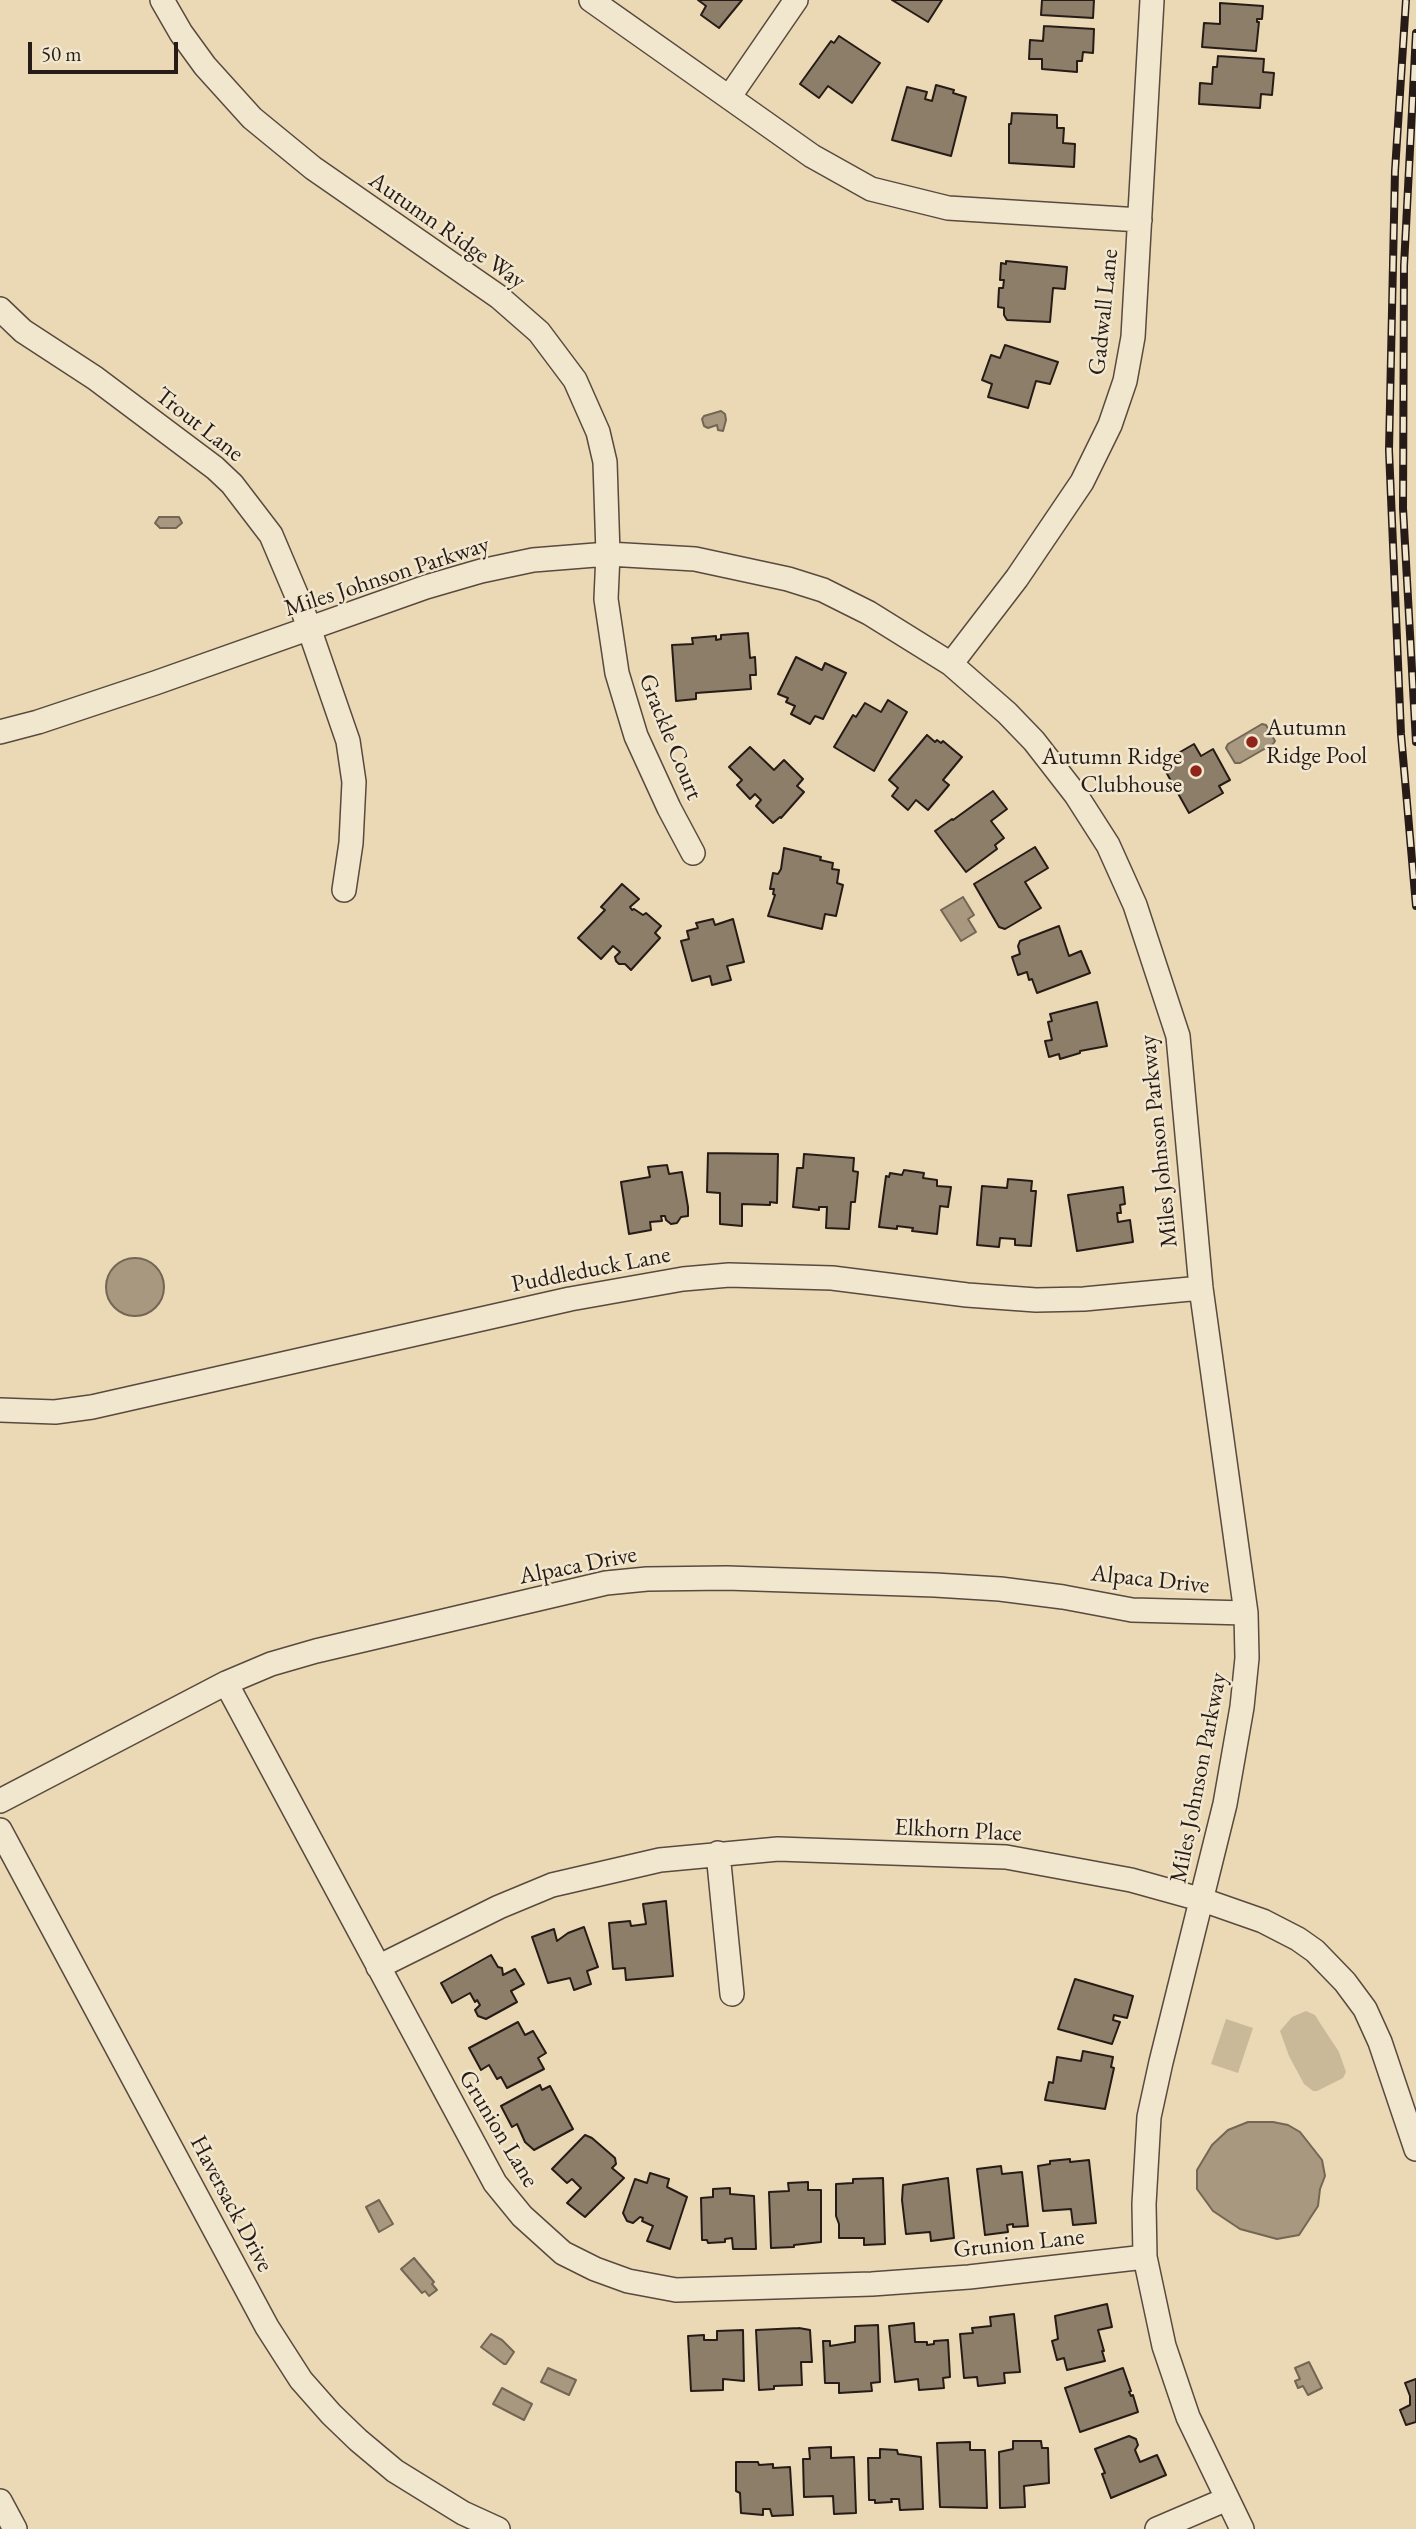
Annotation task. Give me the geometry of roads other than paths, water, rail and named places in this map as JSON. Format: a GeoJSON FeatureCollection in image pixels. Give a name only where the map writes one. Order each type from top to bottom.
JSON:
{"type":"FeatureCollection","features":[{"type":"Feature","properties":{"kind":"street","name":"Autumn Ridge Way"},"geometry":{"type":"LineString","coordinates":[[162,0],[205,66],[252,118],[313,168],[499,297],[539,332],[575,380],[598,432],[605,462],[608,554]]}},
{"type":"Feature","properties":{"kind":"street"},"geometry":{"type":"LineString","coordinates":[[592,0],[811,156],[871,189],[948,208],[1140,220]]}},
{"type":"Feature","properties":{"kind":"street"},"geometry":{"type":"LineString","coordinates":[[730,96],[796,0]]}},
{"type":"Feature","properties":{"kind":"street","name":"Gadwall Lane"},"geometry":{"type":"LineString","coordinates":[[951,664],[1017,578],[1082,482],[1110,425],[1125,381],[1133,337],[1152,0]]}},
{"type":"Feature","properties":{"kind":"street","name":"Trout Lane"},"geometry":{"type":"LineString","coordinates":[[0,309],[23,331],[195,452],[232,484],[271,534],[293,585],[348,741],[354,782],[345,890]]}},
{"type":"Feature","properties":{"kind":"street","name":"Miles Johnson Parkway"},"geometry":{"type":"LineString","coordinates":[[0,732],[142,688],[426,587],[533,560],[608,554],[695,559],[788,579],[823,590],[869,613],[951,664],[1007,713],[1058,770],[1108,845],[1135,905],[1178,1036],[1201,1288],[1246,1613],[1247,1658],[1242,1707],[1226,1804],[1149,2117],[1144,2204],[1145,2257],[1164,2346],[1188,2417],[1242,2529]]}},
{"type":"Feature","properties":{"kind":"street","name":"Grackle Court"},"geometry":{"type":"LineString","coordinates":[[608,554],[606,600],[617,673],[636,736],[693,853]]}},
{"type":"Feature","properties":{"kind":"street","name":"Puddleduck Lane"},"geometry":{"type":"LineString","coordinates":[[0,1410],[55,1412],[92,1407],[570,1298],[683,1279],[729,1275],[809,1276],[967,1295],[1036,1300],[1084,1299],[1201,1288]]}},
{"type":"Feature","properties":{"kind":"street","name":"Alpaca Drive"},"geometry":{"type":"LineString","coordinates":[[0,1801],[226,1683],[271,1664],[606,1583],[727,1577],[948,1585],[1063,1597],[1132,1610],[1246,1613]]}},
{"type":"Feature","properties":{"kind":"street","name":"Grunion Lane"},"geometry":{"type":"LineString","coordinates":[[226,1683],[495,2183],[515,2208],[564,2253],[595,2269],[628,2281],[676,2290],[872,2284],[969,2277],[1145,2257]]}},
{"type":"Feature","properties":{"kind":"street","name":"Haversack Drive"},"geometry":{"type":"LineString","coordinates":[[0,1830],[261,2317],[302,2380],[331,2414],[396,2471],[463,2513],[498,2529]]}},
{"type":"Feature","properties":{"kind":"street","name":"Elkhorn Place"},"geometry":{"type":"LineString","coordinates":[[378,1967],[499,1906],[552,1885],[660,1860],[778,1849],[1006,1857],[1131,1880],[1203,1900],[1263,1921],[1298,1939],[1322,1958],[1345,1982],[1365,2009],[1380,2042],[1416,2149]]}},
{"type":"Feature","properties":{"kind":"street"},"geometry":{"type":"LineString","coordinates":[[718,1853],[732,1994]]}},
{"type":"Feature","properties":{"kind":"street"},"geometry":{"type":"LineString","coordinates":[[1157,2529],[1227,2499]]}},
{"type":"Feature","properties":{"kind":"street"},"geometry":{"type":"LineString","coordinates":[[0,2501],[15,2529]]}},
{"type":"Feature","properties":{"kind":"railway"},"geometry":{"type":"LineString","coordinates":[[1406,0],[1395,171],[1389,450],[1401,734],[1416,906]]}},
{"type":"Feature","properties":{"kind":"railway"},"geometry":{"type":"LineString","coordinates":[[1416,33],[1404,266],[1403,508],[1416,742]]}},
{"type":"Feature","properties":{"kind":"place","name":"Autumn Ridge Pool"},"geometry":{"type":"Point","coordinates":[1252,742]}},
{"type":"Feature","properties":{"kind":"place","name":"Autumn Ridge Clubhouse"},"geometry":{"type":"Point","coordinates":[1196,771]}}]}
